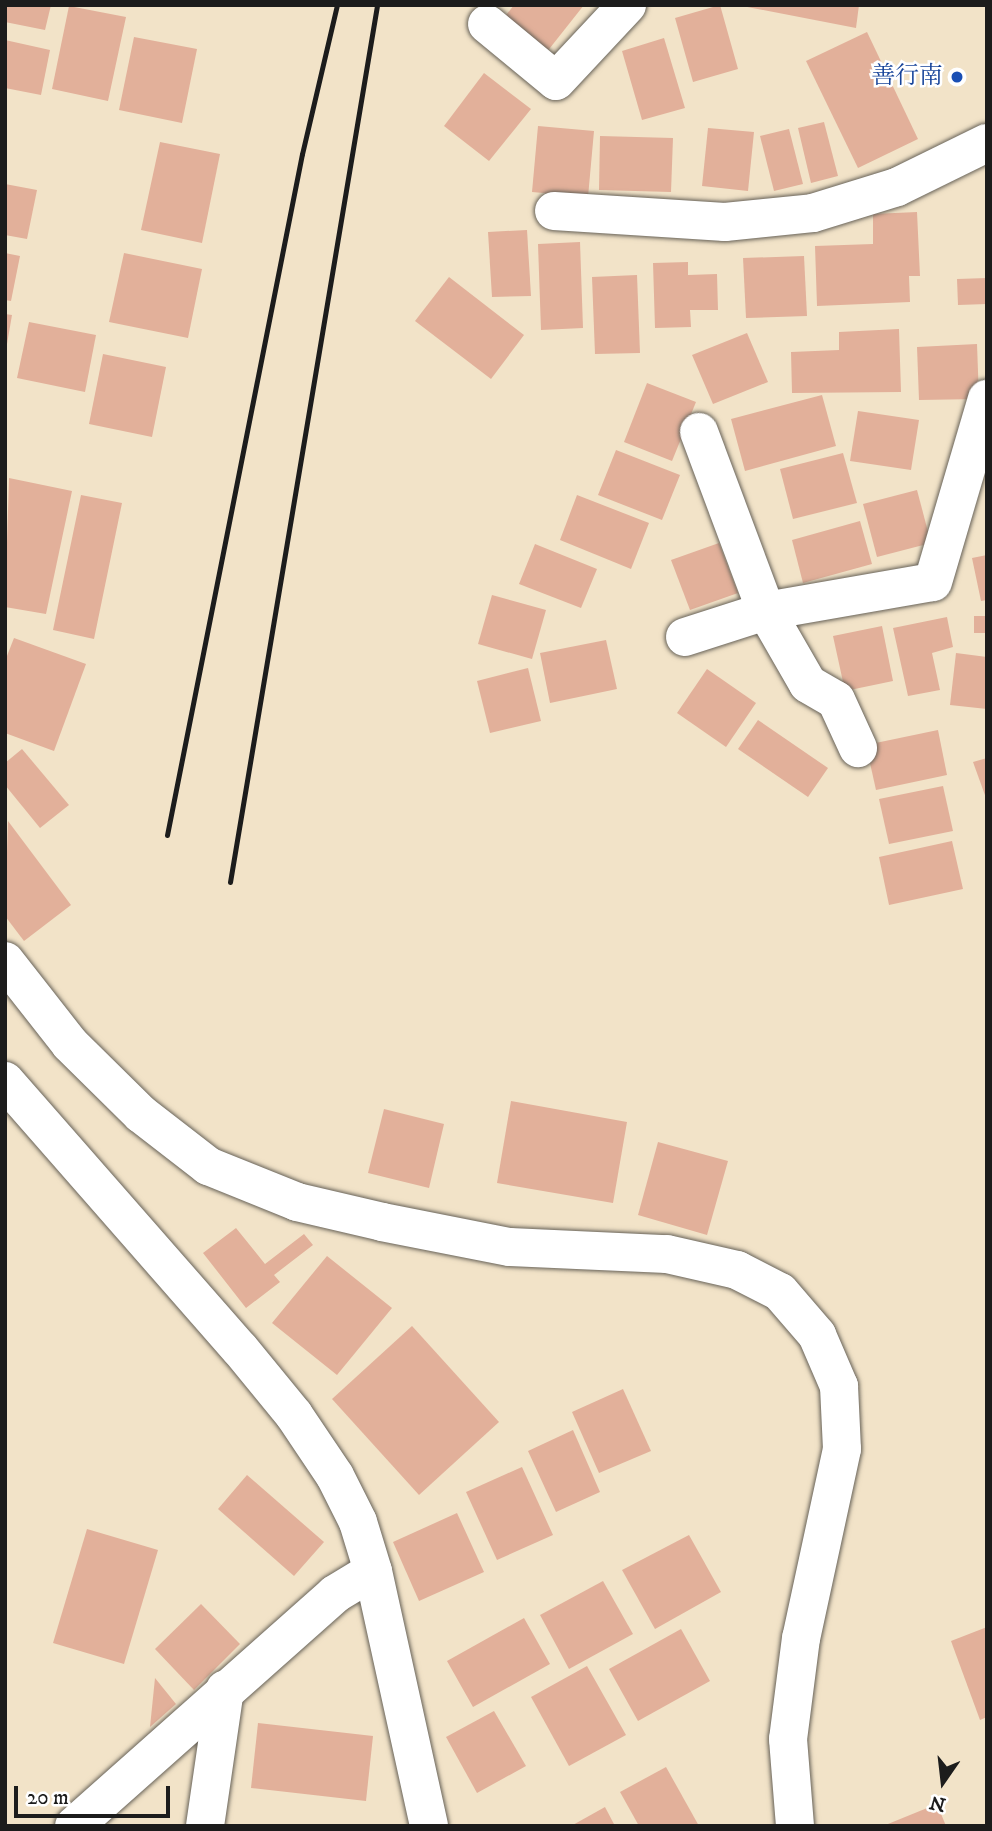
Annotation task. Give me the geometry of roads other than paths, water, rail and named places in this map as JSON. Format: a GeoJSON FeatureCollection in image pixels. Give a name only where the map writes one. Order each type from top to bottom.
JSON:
{"type":"FeatureCollection","features":[{"type":"Feature","properties":{"kind":"street"},"geometry":{"type":"LineString","coordinates":[[487,24],[556,81],[627,5]]}},
{"type":"Feature","properties":{"kind":"street"},"geometry":{"type":"LineString","coordinates":[[554,211],[724,222],[813,213],[897,187],[987,143]]}},
{"type":"Feature","properties":{"kind":"street"},"geometry":{"type":"LineString","coordinates":[[685,637],[766,611],[933,582],[987,399]]}},
{"type":"Feature","properties":{"kind":"street"},"geometry":{"type":"LineString","coordinates":[[699,432],[766,611],[808,684],[836,700],[858,748]]}},
{"type":"Feature","properties":{"kind":"street"},"geometry":{"type":"LineString","coordinates":[[5,961],[70,1044],[141,1114],[208,1166],[297,1202],[382,1222],[510,1247],[667,1254],[737,1270],[780,1292],[817,1335],[839,1386],[842,1449],[801,1638],[788,1739],[795,1826]]}},
{"type":"Feature","properties":{"kind":"street"},"geometry":{"type":"LineString","coordinates":[[5,1081],[294,1415],[335,1476],[358,1522],[373,1571],[429,1826]]}},
{"type":"Feature","properties":{"kind":"street"},"geometry":{"type":"LineString","coordinates":[[74,1826],[225,1689],[343,1588],[373,1571]]}},
{"type":"Feature","properties":{"kind":"street"},"geometry":{"type":"LineString","coordinates":[[205,1826],[225,1689]]}},
{"type":"Feature","properties":{"kind":"railway"},"geometry":{"type":"LineString","coordinates":[[167,835],[302,154],[337,5]]}},
{"type":"Feature","properties":{"kind":"railway"},"geometry":{"type":"LineString","coordinates":[[230,882],[377,5]]}},
{"type":"Feature","properties":{"kind":"place","name":"善行南"},"geometry":{"type":"Point","coordinates":[957,77]}}]}
